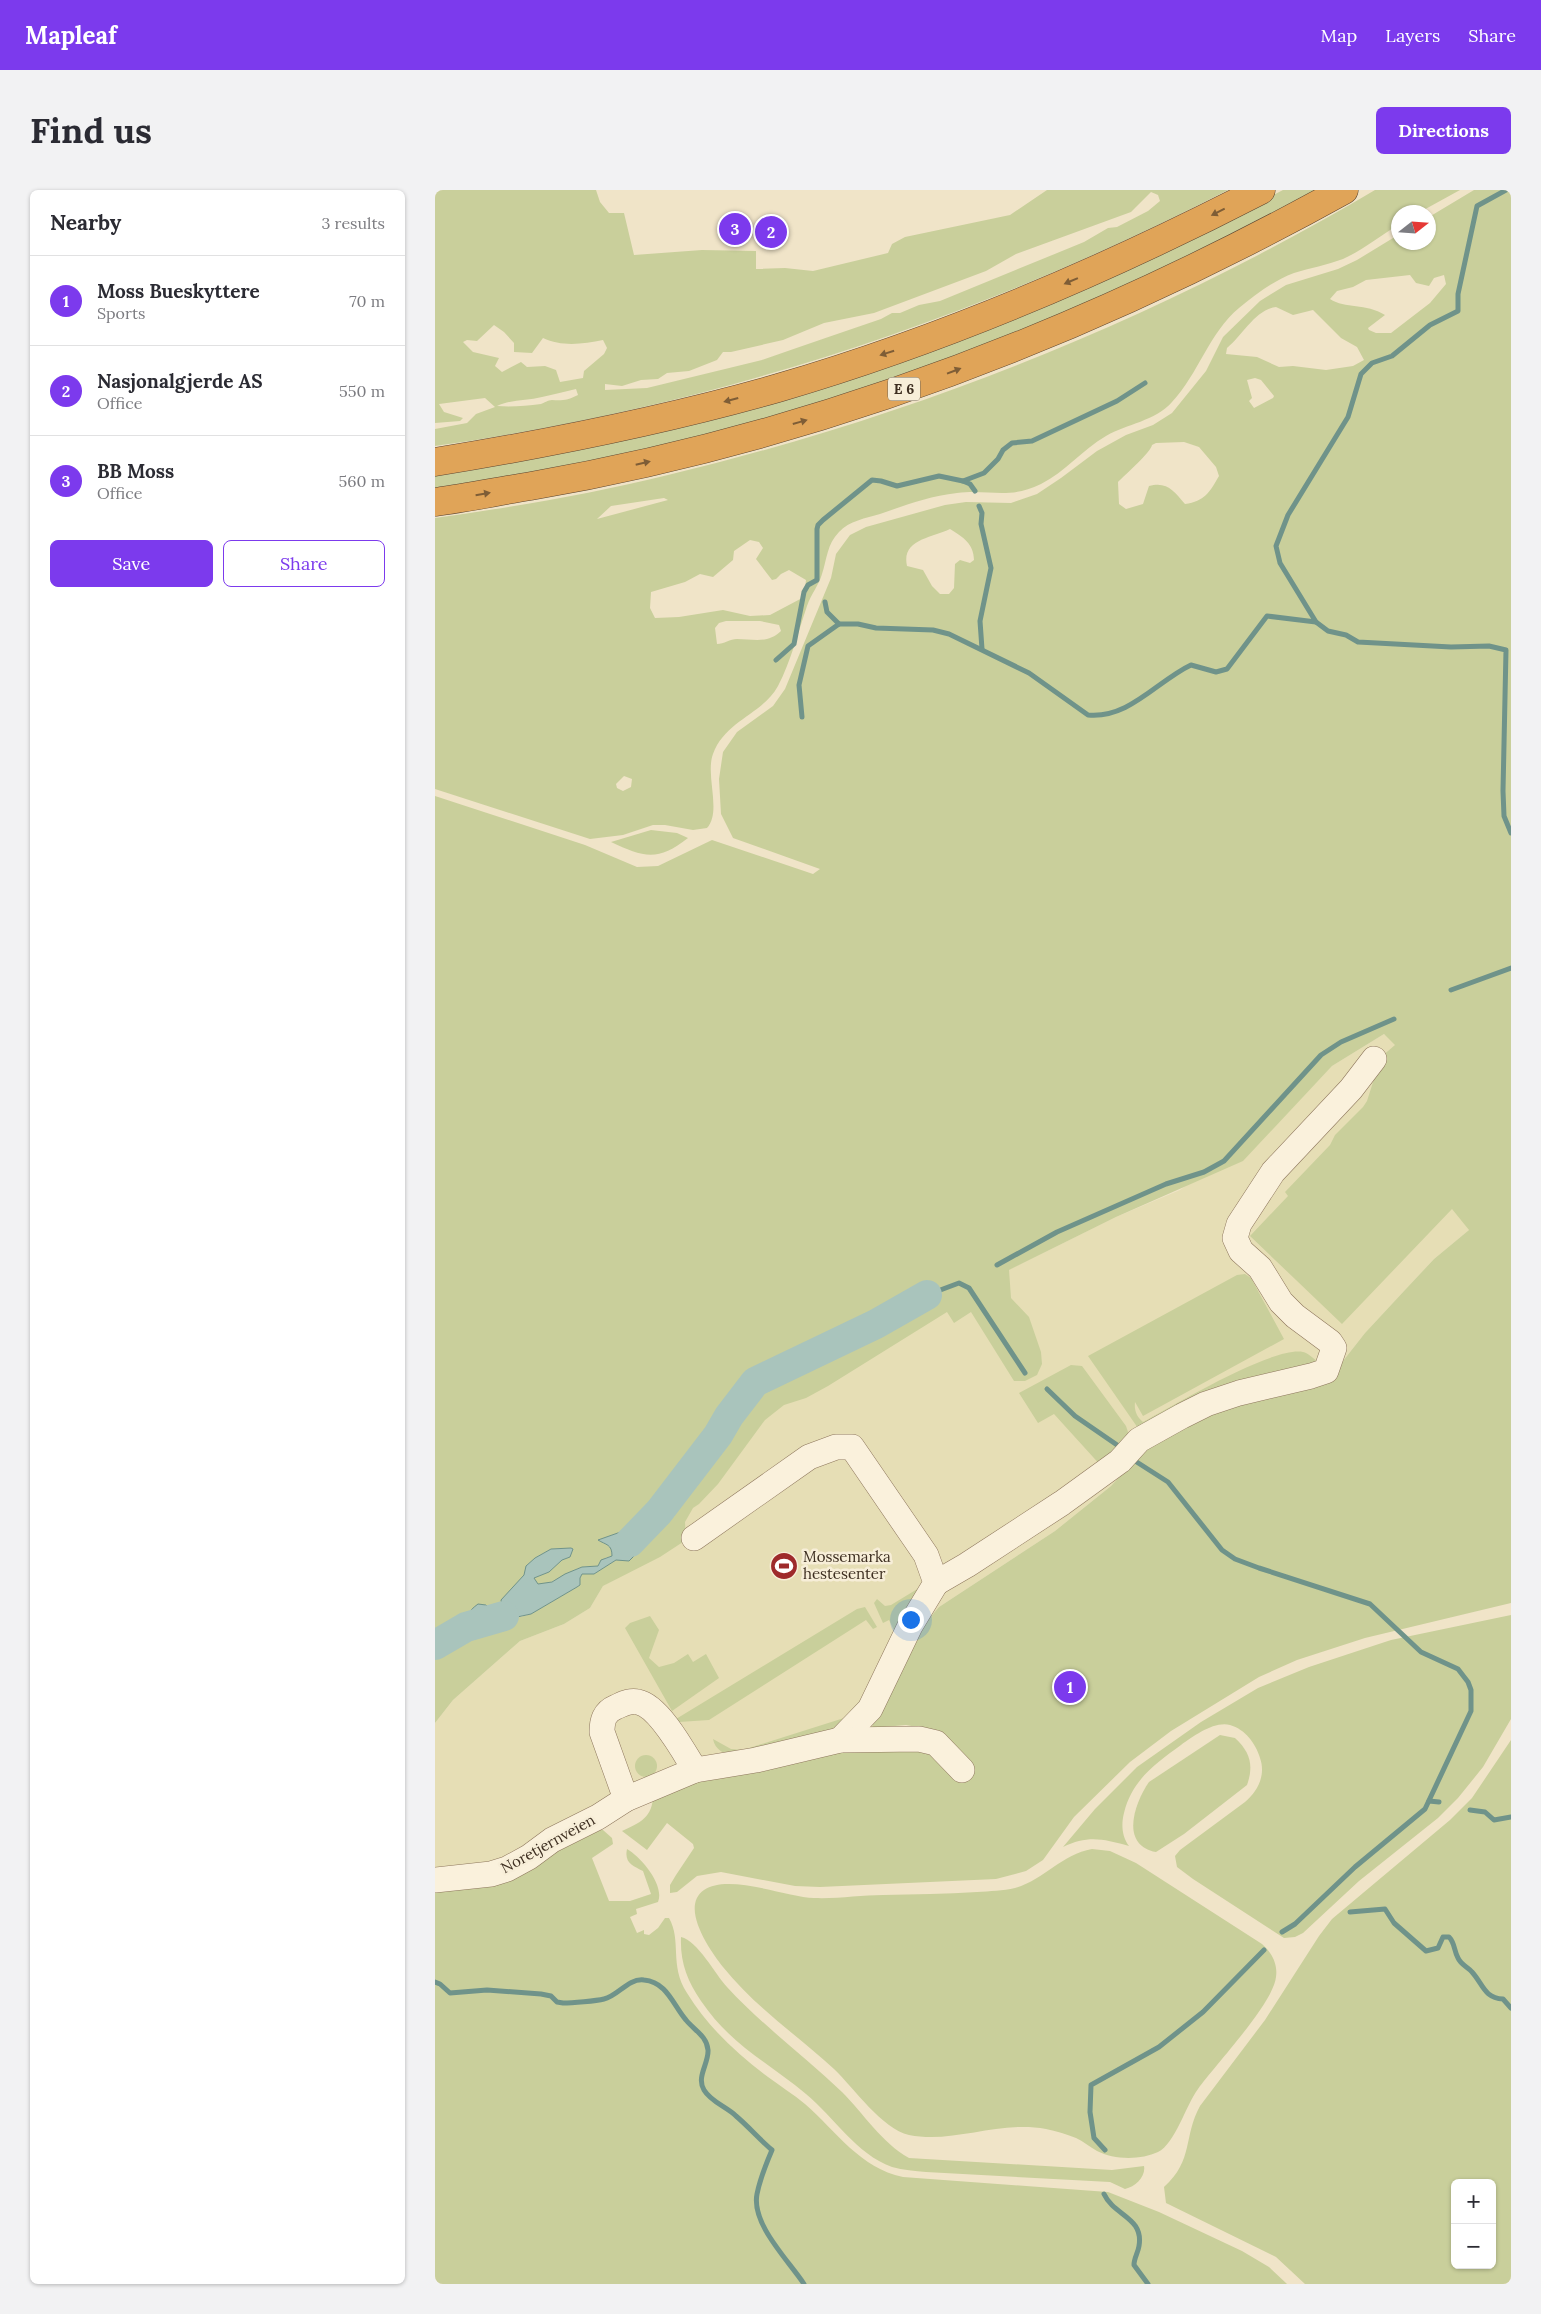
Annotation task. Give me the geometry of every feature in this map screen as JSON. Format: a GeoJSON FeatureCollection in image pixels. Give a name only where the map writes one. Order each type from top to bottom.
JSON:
{"type":"FeatureCollection","features":[{"type":"Feature","properties":{"kind":"highway"},"geometry":{"type":"LineString","coordinates":[[435,462],[565,440],[678,414],[779,388],[893,351],[999,312],[1109,265],[1261,190]]}},
{"type":"Feature","properties":{"kind":"highway","name":"E 6"},"geometry":{"type":"LineString","coordinates":[[435,502],[593,475],[712,447],[823,416],[921,384],[1033,342],[1187,273],[1269,232],[1344,190]]}},
{"type":"Feature","properties":{"kind":"street"},"geometry":{"type":"LineString","coordinates":[[840,1740],[870,1709],[910,1626],[935,1583],[967,1565],[1061,1503],[1120,1461],[1139,1440],[1182,1416],[1206,1404],[1239,1393],[1326,1371],[1334,1348],[1330,1342],[1295,1316],[1281,1302],[1261,1268],[1241,1251],[1235,1238],[1239,1224],[1273,1172],[1351,1089],[1374,1059]]}},
{"type":"Feature","properties":{"kind":"street"},"geometry":{"type":"LineString","coordinates":[[694,1538],[809,1457],[837,1447],[852,1447],[926,1556],[935,1583]]}},
{"type":"Feature","properties":{"kind":"street"},"geometry":{"type":"LineString","coordinates":[[626,1799],[602,1732],[602,1722],[609,1710],[628,1702],[638,1702],[648,1706],[663,1722],[695,1770]]}},
{"type":"Feature","properties":{"kind":"street","name":"Noretjernveien"},"geometry":{"type":"LineString","coordinates":[[435,1880],[491,1874],[507,1869],[529,1857],[552,1840],[598,1817],[626,1799],[695,1770],[756,1760],[840,1740],[919,1739],[935,1743],[962,1770]]}},
{"type":"Feature","properties":{"kind":"shaded area"},"geometry":{"type":"Polygon","coordinates":[[[1384,1034],[1400,1049],[1469,1230],[1434,1259],[1365,1333],[1332,1375],[1131,1466],[1111,1486],[1055,1531],[939,1607],[875,1714],[872,1728],[793,1744],[499,1862],[435,1869],[435,1723],[453,1700],[520,1641],[564,1624],[590,1608],[603,1586],[632,1570],[763,1402],[990,1279],[1116,1217],[1180,1190],[1285,1115],[1332,1066],[1384,1034]]]}},
{"type":"Feature","properties":{"kind":"green space"},"geometry":{"type":"Polygon","coordinates":[[[435,190],[596,190],[600,202],[609,213],[624,213],[634,255],[702,250],[756,251],[756,269],[785,268],[813,271],[888,253],[892,244],[905,237],[1010,215],[1047,190],[1228,190],[1134,236],[1038,279],[941,317],[842,351],[742,382],[641,408],[538,429],[435,446],[435,429],[467,423],[476,414],[495,407],[485,398],[439,404],[444,412],[463,418],[460,421],[435,423],[435,190]],[[1151,192],[1131,212],[1016,254],[986,271],[874,313],[824,323],[783,340],[731,352],[723,352],[717,360],[689,371],[667,373],[658,379],[641,380],[622,386],[605,384],[605,390],[647,388],[762,360],[881,319],[892,313],[900,313],[919,305],[940,301],[1084,242],[1108,228],[1117,227],[1148,211],[1160,201],[1158,195],[1151,192]],[[494,325],[477,341],[467,340],[463,342],[473,352],[499,358],[495,366],[502,372],[521,362],[527,367],[545,366],[556,370],[560,382],[583,378],[584,371],[604,354],[607,348],[603,340],[565,344],[543,338],[532,353],[514,352],[514,343],[494,325]],[[576,389],[508,402],[497,406],[541,404],[551,400],[565,400],[578,395],[576,389]]]}},
{"type":"Feature","properties":{"kind":"green space"},"geometry":{"type":"Polygon","coordinates":[[[1283,190],[1322,190],[1103,300],[902,378],[698,440],[435,491],[435,472],[600,443],[1202,232],[1283,190]]]}},
{"type":"Feature","properties":{"kind":"green space"},"geometry":{"type":"Polygon","coordinates":[[[1375,190],[1460,190],[1433,205],[1391,205],[1391,230],[1343,259],[1294,273],[1258,293],[1239,308],[1220,329],[1190,379],[1172,402],[1157,414],[1106,436],[1041,484],[1019,492],[969,492],[937,496],[858,520],[843,528],[835,537],[830,547],[821,578],[809,602],[791,657],[778,686],[763,704],[726,733],[713,754],[711,772],[713,812],[707,828],[693,830],[653,825],[623,835],[590,839],[435,789],[435,518],[552,499],[639,482],[760,451],[852,424],[943,393],[1032,359],[1120,322],[1207,281],[1292,237],[1375,190]],[[664,498],[611,506],[597,519],[668,500],[664,498]],[[750,540],[734,551],[733,560],[713,577],[700,574],[685,582],[651,592],[650,608],[655,618],[679,617],[723,610],[750,616],[770,615],[804,597],[806,580],[789,570],[772,580],[756,559],[763,548],[759,542],[750,540]],[[726,621],[719,623],[715,628],[717,644],[734,639],[755,640],[771,638],[781,631],[779,625],[760,621],[726,621]],[[624,776],[616,784],[617,788],[623,791],[631,787],[632,779],[624,776]]]}},
{"type":"Feature","properties":{"kind":"green space"},"geometry":{"type":"Polygon","coordinates":[[[1474,190],[1511,190],[1511,1603],[1365,1638],[1297,1660],[1259,1677],[1171,1731],[1130,1762],[1074,1817],[1043,1860],[1026,1871],[996,1879],[820,1887],[795,1886],[721,1872],[697,1876],[677,1892],[670,1893],[670,1885],[694,1848],[693,1844],[667,1823],[647,1850],[622,1831],[640,1822],[648,1814],[651,1809],[653,1795],[690,1776],[928,1729],[906,1725],[872,1728],[875,1714],[922,1627],[939,1607],[1055,1531],[1111,1486],[1148,1446],[1177,1425],[1332,1375],[1365,1333],[1434,1259],[1469,1230],[1452,1209],[1342,1324],[1250,1236],[1288,1196],[1285,1192],[1330,1145],[1335,1135],[1367,1101],[1381,1057],[1395,1045],[1384,1034],[1332,1066],[1243,1161],[1116,1217],[1009,1270],[1011,1298],[1029,1317],[1041,1352],[1042,1364],[1037,1375],[1025,1381],[1014,1381],[971,1312],[954,1323],[947,1312],[828,1386],[806,1398],[784,1405],[765,1420],[718,1484],[693,1508],[685,1522],[686,1540],[660,1557],[603,1586],[590,1608],[564,1624],[520,1641],[453,1700],[435,1723],[435,796],[585,845],[637,867],[658,866],[712,840],[813,874],[820,869],[733,838],[721,814],[719,779],[723,752],[737,732],[773,706],[785,689],[831,578],[836,554],[850,535],[866,527],[945,505],[966,502],[1011,503],[1037,494],[1097,451],[1126,435],[1153,425],[1172,413],[1206,371],[1223,337],[1260,301],[1286,285],[1338,269],[1391,239],[1391,250],[1436,250],[1436,213],[1474,190]],[[1410,275],[1366,280],[1353,287],[1337,291],[1330,299],[1342,304],[1378,311],[1385,315],[1368,328],[1369,330],[1376,333],[1391,333],[1430,303],[1446,284],[1444,275],[1434,278],[1429,286],[1416,283],[1410,275]],[[1276,307],[1255,318],[1227,348],[1226,354],[1257,357],[1279,367],[1293,366],[1326,370],[1353,366],[1364,360],[1357,347],[1341,338],[1313,310],[1293,315],[1276,307]],[[1255,378],[1247,380],[1252,398],[1249,401],[1254,408],[1273,398],[1274,396],[1261,380],[1255,378]],[[1184,442],[1156,443],[1152,445],[1143,458],[1118,482],[1119,504],[1126,509],[1143,504],[1149,486],[1155,485],[1170,488],[1185,504],[1197,501],[1206,495],[1219,476],[1216,467],[1199,447],[1184,442]],[[950,529],[919,541],[913,545],[906,557],[907,566],[923,570],[932,586],[940,594],[949,594],[954,588],[955,564],[960,560],[970,563],[974,560],[974,554],[970,545],[950,529]],[[659,1513],[629,1529],[599,1540],[610,1547],[612,1556],[605,1558],[598,1566],[582,1567],[554,1581],[536,1584],[534,1578],[549,1572],[562,1560],[570,1557],[573,1549],[551,1549],[535,1558],[527,1566],[524,1575],[501,1605],[503,1613],[494,1613],[482,1603],[502,1622],[531,1614],[580,1585],[582,1574],[594,1574],[616,1560],[631,1559],[659,1513]]]}},
{"type":"Feature","properties":{"kind":"green space"},"geometry":{"type":"Polygon","coordinates":[[[651,830],[677,833],[688,838],[668,851],[650,855],[632,851],[611,842],[651,830]]]}},
{"type":"Feature","properties":{"kind":"green space"},"geometry":{"type":"Polygon","coordinates":[[[1245,1274],[1251,1278],[1284,1339],[1143,1416],[1135,1402],[1139,1418],[1143,1422],[1199,1391],[1269,1358],[1288,1353],[1303,1352],[1318,1362],[1140,1431],[1088,1356],[1237,1275],[1245,1274]]]}},
{"type":"Feature","properties":{"kind":"green space"},"geometry":{"type":"Polygon","coordinates":[[[1071,1365],[1082,1366],[1126,1426],[1130,1438],[1103,1468],[1054,1414],[1038,1423],[1019,1393],[1071,1365]]]}},
{"type":"Feature","properties":{"kind":"green space"},"geometry":{"type":"Polygon","coordinates":[[[919,1588],[854,1723],[733,1757],[720,1751],[716,1746],[713,1739],[731,1749],[743,1750],[844,1718],[865,1695],[894,1630],[889,1620],[883,1623],[874,1603],[877,1599],[885,1606],[891,1605],[919,1588]]]}},
{"type":"Feature","properties":{"kind":"green space"},"geometry":{"type":"Polygon","coordinates":[[[865,1607],[877,1627],[873,1629],[866,1620],[709,1720],[679,1722],[676,1719],[857,1609],[865,1607]]]}},
{"type":"Feature","properties":{"kind":"green space"},"geometry":{"type":"Polygon","coordinates":[[[1511,1615],[1511,1719],[1483,1767],[1458,1798],[1438,1818],[1359,1881],[1303,1933],[1295,1937],[1284,1938],[1177,1867],[1175,1856],[1180,1850],[1245,1802],[1254,1793],[1260,1782],[1262,1764],[1256,1748],[1245,1734],[1230,1725],[1217,1725],[1198,1734],[1162,1759],[1139,1782],[1128,1801],[1123,1817],[1122,1826],[1129,1846],[1096,1839],[1080,1841],[1063,1847],[1095,1809],[1137,1767],[1201,1722],[1258,1688],[1309,1667],[1391,1640],[1511,1615]]]}},
{"type":"Feature","properties":{"kind":"green space"},"geometry":{"type":"Polygon","coordinates":[[[650,1616],[659,1630],[649,1658],[659,1667],[674,1663],[688,1654],[693,1662],[706,1654],[719,1678],[672,1711],[625,1628],[630,1623],[650,1616]]]}},
{"type":"Feature","properties":{"kind":"green space"},"geometry":{"type":"Polygon","coordinates":[[[1220,1735],[1235,1738],[1244,1748],[1250,1765],[1247,1785],[1184,1834],[1156,1852],[1145,1848],[1137,1841],[1133,1822],[1139,1800],[1149,1782],[1220,1735]]]}},
{"type":"Feature","properties":{"kind":"green space"},"geometry":{"type":"Polygon","coordinates":[[[1511,1740],[1511,2284],[1305,2284],[1276,2257],[1166,2203],[1164,2187],[1180,2167],[1184,2158],[1191,2128],[1200,2106],[1265,2020],[1332,1919],[1450,1820],[1472,1798],[1511,1740]]]}},
{"type":"Feature","properties":{"kind":"green space"},"geometry":{"type":"Polygon","coordinates":[[[646,1755],[654,1758],[657,1766],[654,1774],[646,1777],[638,1774],[635,1766],[638,1758],[646,1755]]]}},
{"type":"Feature","properties":{"kind":"green space"},"geometry":{"type":"Polygon","coordinates":[[[598,1829],[603,1830],[612,1838],[613,1844],[592,1858],[609,1901],[630,1901],[651,1894],[643,1871],[628,1861],[627,1849],[639,1858],[650,1872],[655,1880],[659,1895],[658,1902],[636,1909],[637,1914],[630,1917],[637,1933],[644,1930],[644,1934],[649,1935],[658,1928],[665,1918],[669,1918],[675,1935],[678,1973],[687,1993],[704,2017],[745,2059],[805,2104],[850,2148],[874,2166],[903,2177],[1108,2192],[1159,2212],[1242,2251],[1269,2267],[1287,2284],[435,2284],[435,1890],[557,1850],[598,1829]]]}},
{"type":"Feature","properties":{"kind":"green space"},"geometry":{"type":"Polygon","coordinates":[[[1092,1849],[1110,1851],[1136,1863],[1262,1944],[1271,1954],[1276,1967],[1276,1977],[1265,2003],[1198,2089],[1170,2141],[1158,2152],[1136,2158],[1104,2154],[1079,2139],[1046,2129],[1011,2127],[943,2137],[909,2135],[899,2131],[889,2125],[869,2107],[834,2069],[762,2008],[735,1981],[711,1951],[696,1918],[695,1907],[697,1898],[704,1890],[714,1885],[742,1885],[814,1898],[1001,1890],[1025,1884],[1071,1856],[1092,1849]]]}},
{"type":"Feature","properties":{"kind":"green space"},"geometry":{"type":"Polygon","coordinates":[[[681,1937],[700,1951],[722,1981],[740,2001],[842,2092],[890,2144],[909,2158],[1112,2170],[1144,2166],[1142,2177],[1133,2186],[1125,2189],[1110,2182],[913,2171],[892,2167],[879,2161],[856,2144],[806,2094],[750,2052],[712,2016],[688,1978],[683,1963],[681,1937]]]}},
{"type":"Feature","properties":{"kind":"water"},"geometry":{"type":"Polygon","coordinates":[[[659,1512],[661,1516],[636,1554],[629,1561],[616,1560],[594,1574],[582,1574],[580,1585],[577,1587],[531,1614],[508,1619],[485,1635],[478,1637],[467,1632],[465,1624],[467,1616],[478,1604],[486,1605],[494,1613],[503,1613],[501,1600],[524,1575],[526,1566],[535,1558],[551,1549],[573,1549],[570,1557],[562,1560],[549,1572],[534,1578],[538,1584],[552,1582],[582,1567],[598,1566],[601,1560],[612,1556],[612,1552],[610,1547],[598,1540],[629,1529],[659,1512]]]}},
{"type":"Feature","properties":{"kind":"waterway"},"geometry":{"type":"LineString","coordinates":[[1506,190],[1477,206],[1458,294],[1458,311],[1430,325],[1392,356],[1372,363],[1361,374],[1348,417],[1288,515],[1276,546],[1280,563],[1316,622],[1328,631],[1346,635],[1358,642],[1451,647],[1489,646],[1506,650],[1503,791],[1504,816],[1511,833]]}},
{"type":"Feature","properties":{"kind":"waterway"},"geometry":{"type":"LineString","coordinates":[[963,481],[984,473],[998,459],[1003,450],[1012,443],[1032,441],[1117,401],[1145,383]]}},
{"type":"Feature","properties":{"kind":"waterway"},"geometry":{"type":"LineString","coordinates":[[776,660],[794,644],[804,592],[808,585],[817,580],[817,529],[823,520],[872,480],[897,486],[939,476],[963,481],[970,484],[975,491]]}},
{"type":"Feature","properties":{"kind":"waterway"},"geometry":{"type":"LineString","coordinates":[[979,506],[982,513],[981,524],[991,568],[980,621],[982,649]]}},
{"type":"Feature","properties":{"kind":"waterway"},"geometry":{"type":"LineString","coordinates":[[825,602],[827,612],[839,624]]}},
{"type":"Feature","properties":{"kind":"waterway"},"geometry":{"type":"LineString","coordinates":[[802,717],[799,685],[808,646],[839,624],[858,624],[876,628],[933,630],[949,634],[1029,673],[1088,715],[1103,715],[1130,705],[1191,665],[1216,672],[1227,669],[1267,616],[1316,622]]}},
{"type":"Feature","properties":{"kind":"waterway"},"geometry":{"type":"LineString","coordinates":[[1451,990],[1511,968]]}},
{"type":"Feature","properties":{"kind":"waterway"},"geometry":{"type":"LineString","coordinates":[[997,1265],[1057,1232],[1166,1184],[1204,1172],[1224,1161],[1321,1055],[1341,1042],[1394,1019]]}},
{"type":"Feature","properties":{"kind":"waterway"},"geometry":{"type":"LineString","coordinates":[[927,1295],[959,1283],[969,1288],[1025,1373]]}},
{"type":"Feature","properties":{"kind":"waterway"},"geometry":{"type":"LineString","coordinates":[[630,1542],[659,1512],[718,1435],[729,1416],[755,1382],[876,1324],[927,1295]]}},
{"type":"Feature","properties":{"kind":"waterway"},"geometry":{"type":"LineString","coordinates":[[1047,1389],[1075,1416],[1120,1447]]}},
{"type":"Feature","properties":{"kind":"waterway"},"geometry":{"type":"LineString","coordinates":[[1132,1459],[1168,1482],[1222,1550],[1235,1559],[1370,1604],[1421,1652],[1458,1669],[1468,1682],[1471,1690],[1471,1711],[1425,1809],[1355,1867],[1295,1924],[1282,1932]]}},
{"type":"Feature","properties":{"kind":"waterway"},"geometry":{"type":"LineString","coordinates":[[435,1645],[466,1627],[504,1616]]}},
{"type":"Feature","properties":{"kind":"waterway"},"geometry":{"type":"LineString","coordinates":[[1429,1801],[1439,1802]]}},
{"type":"Feature","properties":{"kind":"waterway"},"geometry":{"type":"LineString","coordinates":[[1470,1810],[1485,1812],[1494,1820],[1511,1817]]}},
{"type":"Feature","properties":{"kind":"waterway"},"geometry":{"type":"LineString","coordinates":[[1350,1912],[1385,1909],[1394,1923],[1426,1951],[1438,1948],[1443,1937],[1449,1937],[1459,1960],[1472,1972],[1485,1990],[1492,1996],[1503,1999],[1511,2008]]}},
{"type":"Feature","properties":{"kind":"waterway"},"geometry":{"type":"LineString","coordinates":[[1105,2150],[1094,2138],[1090,2112],[1091,2085],[1159,2047],[1203,2012],[1264,1950]]}},
{"type":"Feature","properties":{"kind":"waterway"},"geometry":{"type":"LineString","coordinates":[[435,1982],[450,1993],[487,1990],[541,1994],[551,1996],[557,2002],[563,2003],[604,1999],[638,1980],[658,1985],[669,1995],[681,2014],[700,2034],[707,2045],[708,2055],[701,2080],[704,2090],[711,2098],[741,2120],[772,2150],[757,2194],[757,2206],[765,2230],[804,2284]]}},
{"type":"Feature","properties":{"kind":"waterway"},"geometry":{"type":"LineString","coordinates":[[1104,2194],[1114,2207],[1127,2217],[1137,2229],[1139,2246],[1134,2265],[1148,2284]]}},
{"type":"Feature","properties":{"kind":"place","name":"BB Moss"},"geometry":{"type":"Point","coordinates":[735,229]}},
{"type":"Feature","properties":{"kind":"place","name":"Nasjonalgjerde AS"},"geometry":{"type":"Point","coordinates":[771,232]}},
{"type":"Feature","properties":{"kind":"place","name":"Mossemarka hestesenter"},"geometry":{"type":"Point","coordinates":[784,1566]}},
{"type":"Feature","properties":{"kind":"place","name":"Moss Bueskyttere"},"geometry":{"type":"Point","coordinates":[1070,1687]}}]}
